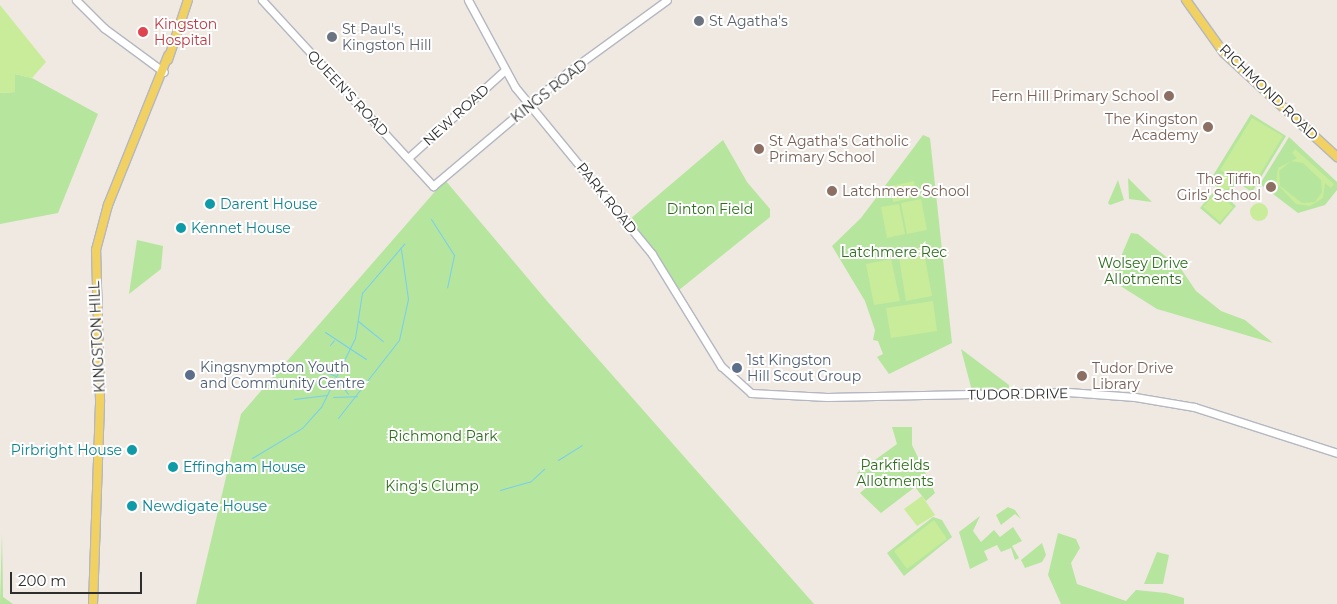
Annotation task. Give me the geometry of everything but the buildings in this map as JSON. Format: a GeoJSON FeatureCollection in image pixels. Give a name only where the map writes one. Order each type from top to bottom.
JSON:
{"type":"FeatureCollection","features":[{"type":"Feature","properties":{"kind":"main road","name":"KINGSTON HILL"},"geometry":{"type":"LineString","coordinates":[[93,604],[100,400],[95,254],[108,206],[168,56],[188,0]]}},
{"type":"Feature","properties":{"kind":"main road","name":"RICHMOND ROAD"},"geometry":{"type":"LineString","coordinates":[[1186,0],[1224,53],[1337,157]]}},
{"type":"Feature","properties":{"kind":"street"},"geometry":{"type":"LineString","coordinates":[[76,0],[98,22],[163,68]]}},
{"type":"Feature","properties":{"kind":"street","name":"QUEEN'S ROAD"},"geometry":{"type":"LineString","coordinates":[[262,0],[433,186]]}},
{"type":"Feature","properties":{"kind":"street","name":"PARK ROAD"},"geometry":{"type":"LineString","coordinates":[[468,0],[504,71],[652,254],[721,366],[751,393]]}},
{"type":"Feature","properties":{"kind":"street","name":"KINGS ROAD"},"geometry":{"type":"LineString","coordinates":[[433,186],[531,103],[667,0]]}},
{"type":"Feature","properties":{"kind":"street","name":"NEW ROAD"},"geometry":{"type":"LineString","coordinates":[[408,158],[504,71]]}},
{"type":"Feature","properties":{"kind":"street","name":"TUDOR DRIVE"},"geometry":{"type":"LineString","coordinates":[[751,393],[837,397],[1049,392],[1135,397],[1194,407],[1337,453]]}},
{"type":"Feature","properties":{"kind":"green space"},"geometry":{"type":"Polygon","coordinates":[[[0,5],[46,62],[32,78],[15,74],[15,92],[0,93],[0,5]]]}},
{"type":"Feature","properties":{"kind":"green space"},"geometry":{"type":"Polygon","coordinates":[[[15,74],[32,78],[98,114],[58,213],[0,224],[0,93],[15,92],[15,74]]]}},
{"type":"Feature","properties":{"kind":"green space"},"geometry":{"type":"Polygon","coordinates":[[[1251,114],[1286,136],[1252,192],[1237,182],[1229,194],[1209,182],[1251,114]]]}},
{"type":"Feature","properties":{"kind":"green space"},"geometry":{"type":"Polygon","coordinates":[[[1252,118],[1283,136],[1251,189],[1220,170],[1252,118]]]}},
{"type":"Feature","properties":{"kind":"green space","name":"Latchmere Rec"},"geometry":{"type":"Polygon","coordinates":[[[923,135],[930,138],[952,343],[889,374],[877,357],[883,354],[878,341],[873,340],[875,330],[865,301],[832,246],[861,218],[923,135]]]}},
{"type":"Feature","properties":{"kind":"green space"},"geometry":{"type":"Polygon","coordinates":[[[1289,137],[1337,182],[1337,190],[1325,205],[1298,213],[1260,184],[1289,137]]]}},
{"type":"Feature","properties":{"kind":"green space","name":"Dinton Field"},"geometry":{"type":"Polygon","coordinates":[[[723,140],[747,182],[770,209],[770,217],[679,290],[629,220],[723,140]]]}},
{"type":"Feature","properties":{"kind":"green space"},"geometry":{"type":"Polygon","coordinates":[[[1295,149],[1334,184],[1331,188],[1325,183],[1323,198],[1310,206],[1296,204],[1276,183],[1278,168],[1290,161],[1279,171],[1280,186],[1302,203],[1315,202],[1322,192],[1321,180],[1303,163],[1291,161],[1297,158],[1292,153],[1295,149]]]}},
{"type":"Feature","properties":{"kind":"green space"},"geometry":{"type":"Polygon","coordinates":[[[1223,174],[1229,176],[1231,182],[1229,188],[1223,190],[1217,188],[1215,182],[1217,176],[1223,174]]]}},
{"type":"Feature","properties":{"kind":"green space"},"geometry":{"type":"Polygon","coordinates":[[[1128,178],[1152,202],[1129,199],[1128,178]]]}},
{"type":"Feature","properties":{"kind":"green space","name":"Richmond Park"},"geometry":{"type":"Polygon","coordinates":[[[445,180],[547,301],[814,604],[196,604],[241,414],[445,180]]]}},
{"type":"Feature","properties":{"kind":"green space"},"geometry":{"type":"Polygon","coordinates":[[[1118,180],[1124,200],[1110,205],[1108,203],[1118,180]]]}},
{"type":"Feature","properties":{"kind":"green space"},"geometry":{"type":"Polygon","coordinates":[[[914,181],[917,197],[893,202],[891,186],[914,181]]]}},
{"type":"Feature","properties":{"kind":"green space"},"geometry":{"type":"Polygon","coordinates":[[[1217,188],[1236,206],[1220,225],[1200,208],[1217,188]]]}},
{"type":"Feature","properties":{"kind":"green space"},"geometry":{"type":"Polygon","coordinates":[[[1217,192],[1233,207],[1220,222],[1203,207],[1217,192]]]}},
{"type":"Feature","properties":{"kind":"green space"},"geometry":{"type":"Polygon","coordinates":[[[921,199],[927,230],[907,234],[901,203],[921,199]]]}},
{"type":"Feature","properties":{"kind":"green space"},"geometry":{"type":"Polygon","coordinates":[[[1259,203],[1265,206],[1268,212],[1265,218],[1259,221],[1253,218],[1250,212],[1253,206],[1259,203]]]}},
{"type":"Feature","properties":{"kind":"green space"},"geometry":{"type":"Polygon","coordinates":[[[899,204],[905,234],[887,238],[881,207],[899,204]]]}},
{"type":"Feature","properties":{"kind":"green space","name":"Wolsey Drive Allotments"},"geometry":{"type":"Polygon","coordinates":[[[1131,233],[1138,234],[1181,269],[1196,291],[1221,311],[1245,320],[1273,343],[1157,309],[1111,280],[1131,233]]]}},
{"type":"Feature","properties":{"kind":"green space"},"geometry":{"type":"Polygon","coordinates":[[[137,240],[163,246],[161,269],[129,294],[137,240]]]}},
{"type":"Feature","properties":{"kind":"green space"},"geometry":{"type":"Polygon","coordinates":[[[923,247],[932,296],[906,301],[898,251],[923,247]]]}},
{"type":"Feature","properties":{"kind":"green space"},"geometry":{"type":"Polygon","coordinates":[[[891,259],[900,301],[874,305],[866,264],[891,259]]]}},
{"type":"Feature","properties":{"kind":"green space"},"geometry":{"type":"Polygon","coordinates":[[[933,301],[937,331],[891,338],[886,308],[933,301]]]}},
{"type":"Feature","properties":{"kind":"green space"},"geometry":{"type":"Polygon","coordinates":[[[961,349],[1009,385],[1009,388],[972,391],[961,349]]]}},
{"type":"Feature","properties":{"kind":"green space","name":"Parkfields Allotments"},"geometry":{"type":"Polygon","coordinates":[[[892,427],[912,427],[912,445],[935,493],[926,501],[915,487],[881,513],[860,493],[867,487],[857,473],[897,444],[892,427]]]}},
{"type":"Feature","properties":{"kind":"green space"},"geometry":{"type":"Polygon","coordinates":[[[922,496],[935,515],[917,526],[904,509],[922,496]]]}},
{"type":"Feature","properties":{"kind":"green space"},"geometry":{"type":"Polygon","coordinates":[[[1008,507],[1015,510],[1021,519],[1015,514],[1001,525],[996,515],[1008,507]]]}},
{"type":"Feature","properties":{"kind":"green space"},"geometry":{"type":"Polygon","coordinates":[[[980,516],[973,531],[981,542],[994,530],[1000,537],[1013,527],[1022,541],[1012,546],[1019,558],[1015,560],[1011,548],[1001,552],[997,545],[984,551],[988,560],[970,569],[959,532],[980,516]]]}},
{"type":"Feature","properties":{"kind":"green space"},"geometry":{"type":"Polygon","coordinates":[[[933,517],[942,520],[952,537],[904,576],[887,553],[933,517]]]}},
{"type":"Feature","properties":{"kind":"green space"},"geometry":{"type":"Polygon","coordinates":[[[934,520],[947,539],[907,569],[894,551],[934,520]]]}},
{"type":"Feature","properties":{"kind":"green space"},"geometry":{"type":"Polygon","coordinates":[[[2,533],[3,597],[13,604],[0,604],[2,533]]]}},
{"type":"Feature","properties":{"kind":"green space"},"geometry":{"type":"Polygon","coordinates":[[[1058,533],[1076,539],[1080,548],[1071,563],[1077,584],[1126,601],[1136,590],[1166,593],[1184,598],[1184,604],[1061,604],[1048,575],[1058,533]]]}},
{"type":"Feature","properties":{"kind":"green space"},"geometry":{"type":"Polygon","coordinates":[[[1042,543],[1046,555],[1042,562],[1025,568],[1021,560],[1042,543]]]}},
{"type":"Feature","properties":{"kind":"green space"},"geometry":{"type":"Polygon","coordinates":[[[1157,552],[1169,555],[1163,584],[1144,584],[1157,552]]]}},
{"type":"Feature","properties":{"kind":"waterway"},"geometry":{"type":"LineString","coordinates":[[431,219],[454,255],[447,287]]}},
{"type":"Feature","properties":{"kind":"waterway"},"geometry":{"type":"LineString","coordinates":[[252,458],[302,428],[321,407],[355,338],[362,293],[404,244]]}},
{"type":"Feature","properties":{"kind":"waterway"},"geometry":{"type":"LineString","coordinates":[[338,418],[399,340],[408,299],[401,249]]}},
{"type":"Feature","properties":{"kind":"waterway"},"geometry":{"type":"LineString","coordinates":[[358,321],[383,341]]}},
{"type":"Feature","properties":{"kind":"waterway"},"geometry":{"type":"LineString","coordinates":[[325,332],[366,359]]}},
{"type":"Feature","properties":{"kind":"waterway"},"geometry":{"type":"LineString","coordinates":[[330,345],[334,340]]}},
{"type":"Feature","properties":{"kind":"waterway"},"geometry":{"type":"LineString","coordinates":[[316,368],[336,376]]}},
{"type":"Feature","properties":{"kind":"waterway"},"geometry":{"type":"LineString","coordinates":[[336,379],[348,394]]}},
{"type":"Feature","properties":{"kind":"waterway"},"geometry":{"type":"LineString","coordinates":[[294,399],[327,395]]}},
{"type":"Feature","properties":{"kind":"waterway"},"geometry":{"type":"LineString","coordinates":[[333,397],[357,396]]}},
{"type":"Feature","properties":{"kind":"waterway"},"geometry":{"type":"LineString","coordinates":[[558,460],[582,445]]}},
{"type":"Feature","properties":{"kind":"waterway"},"geometry":{"type":"LineString","coordinates":[[500,490],[531,481],[544,469]]}},
{"type":"Feature","properties":{"kind":"place","name":"St Agatha's"},"geometry":{"type":"Point","coordinates":[699,21]}},
{"type":"Feature","properties":{"kind":"place","name":"Kingston Hospital"},"geometry":{"type":"Point","coordinates":[143,32]}},
{"type":"Feature","properties":{"kind":"place","name":"St Paul's, Kingston Hill"},"geometry":{"type":"Point","coordinates":[332,37]}},
{"type":"Feature","properties":{"kind":"place","name":"Fern Hill Primary School"},"geometry":{"type":"Point","coordinates":[1169,96]}},
{"type":"Feature","properties":{"kind":"place","name":"The Kingston Academy"},"geometry":{"type":"Point","coordinates":[1208,127]}},
{"type":"Feature","properties":{"kind":"place","name":"St Agatha's Catholic Primary School"},"geometry":{"type":"Point","coordinates":[759,149]}},
{"type":"Feature","properties":{"kind":"place","name":"The Tiffin Girls' School"},"geometry":{"type":"Point","coordinates":[1271,187]}},
{"type":"Feature","properties":{"kind":"place","name":"Latchmere School"},"geometry":{"type":"Point","coordinates":[832,191]}},
{"type":"Feature","properties":{"kind":"place","name":"Darent House"},"geometry":{"type":"Point","coordinates":[210,204]}},
{"type":"Feature","properties":{"kind":"place","name":"Kennet House"},"geometry":{"type":"Point","coordinates":[181,228]}},
{"type":"Feature","properties":{"kind":"place","name":"1st Kingston Hill Scout Group"},"geometry":{"type":"Point","coordinates":[737,368]}},
{"type":"Feature","properties":{"kind":"place","name":"Kingsnympton Youth and Community Centre"},"geometry":{"type":"Point","coordinates":[190,375]}},
{"type":"Feature","properties":{"kind":"place","name":"Tudor Drive Library"},"geometry":{"type":"Point","coordinates":[1082,376]}},
{"type":"Feature","properties":{"kind":"place","name":"Pirbright House"},"geometry":{"type":"Point","coordinates":[132,450]}},
{"type":"Feature","properties":{"kind":"place","name":"Effingham House"},"geometry":{"type":"Point","coordinates":[173,467]}},
{"type":"Feature","properties":{"kind":"place","name":"Newdigate House"},"geometry":{"type":"Point","coordinates":[132,506]}},
{"type":"Feature","properties":{"kind":"park label","name":"King's Clump"},"geometry":{"type":"Point","coordinates":[432,486]}}]}
